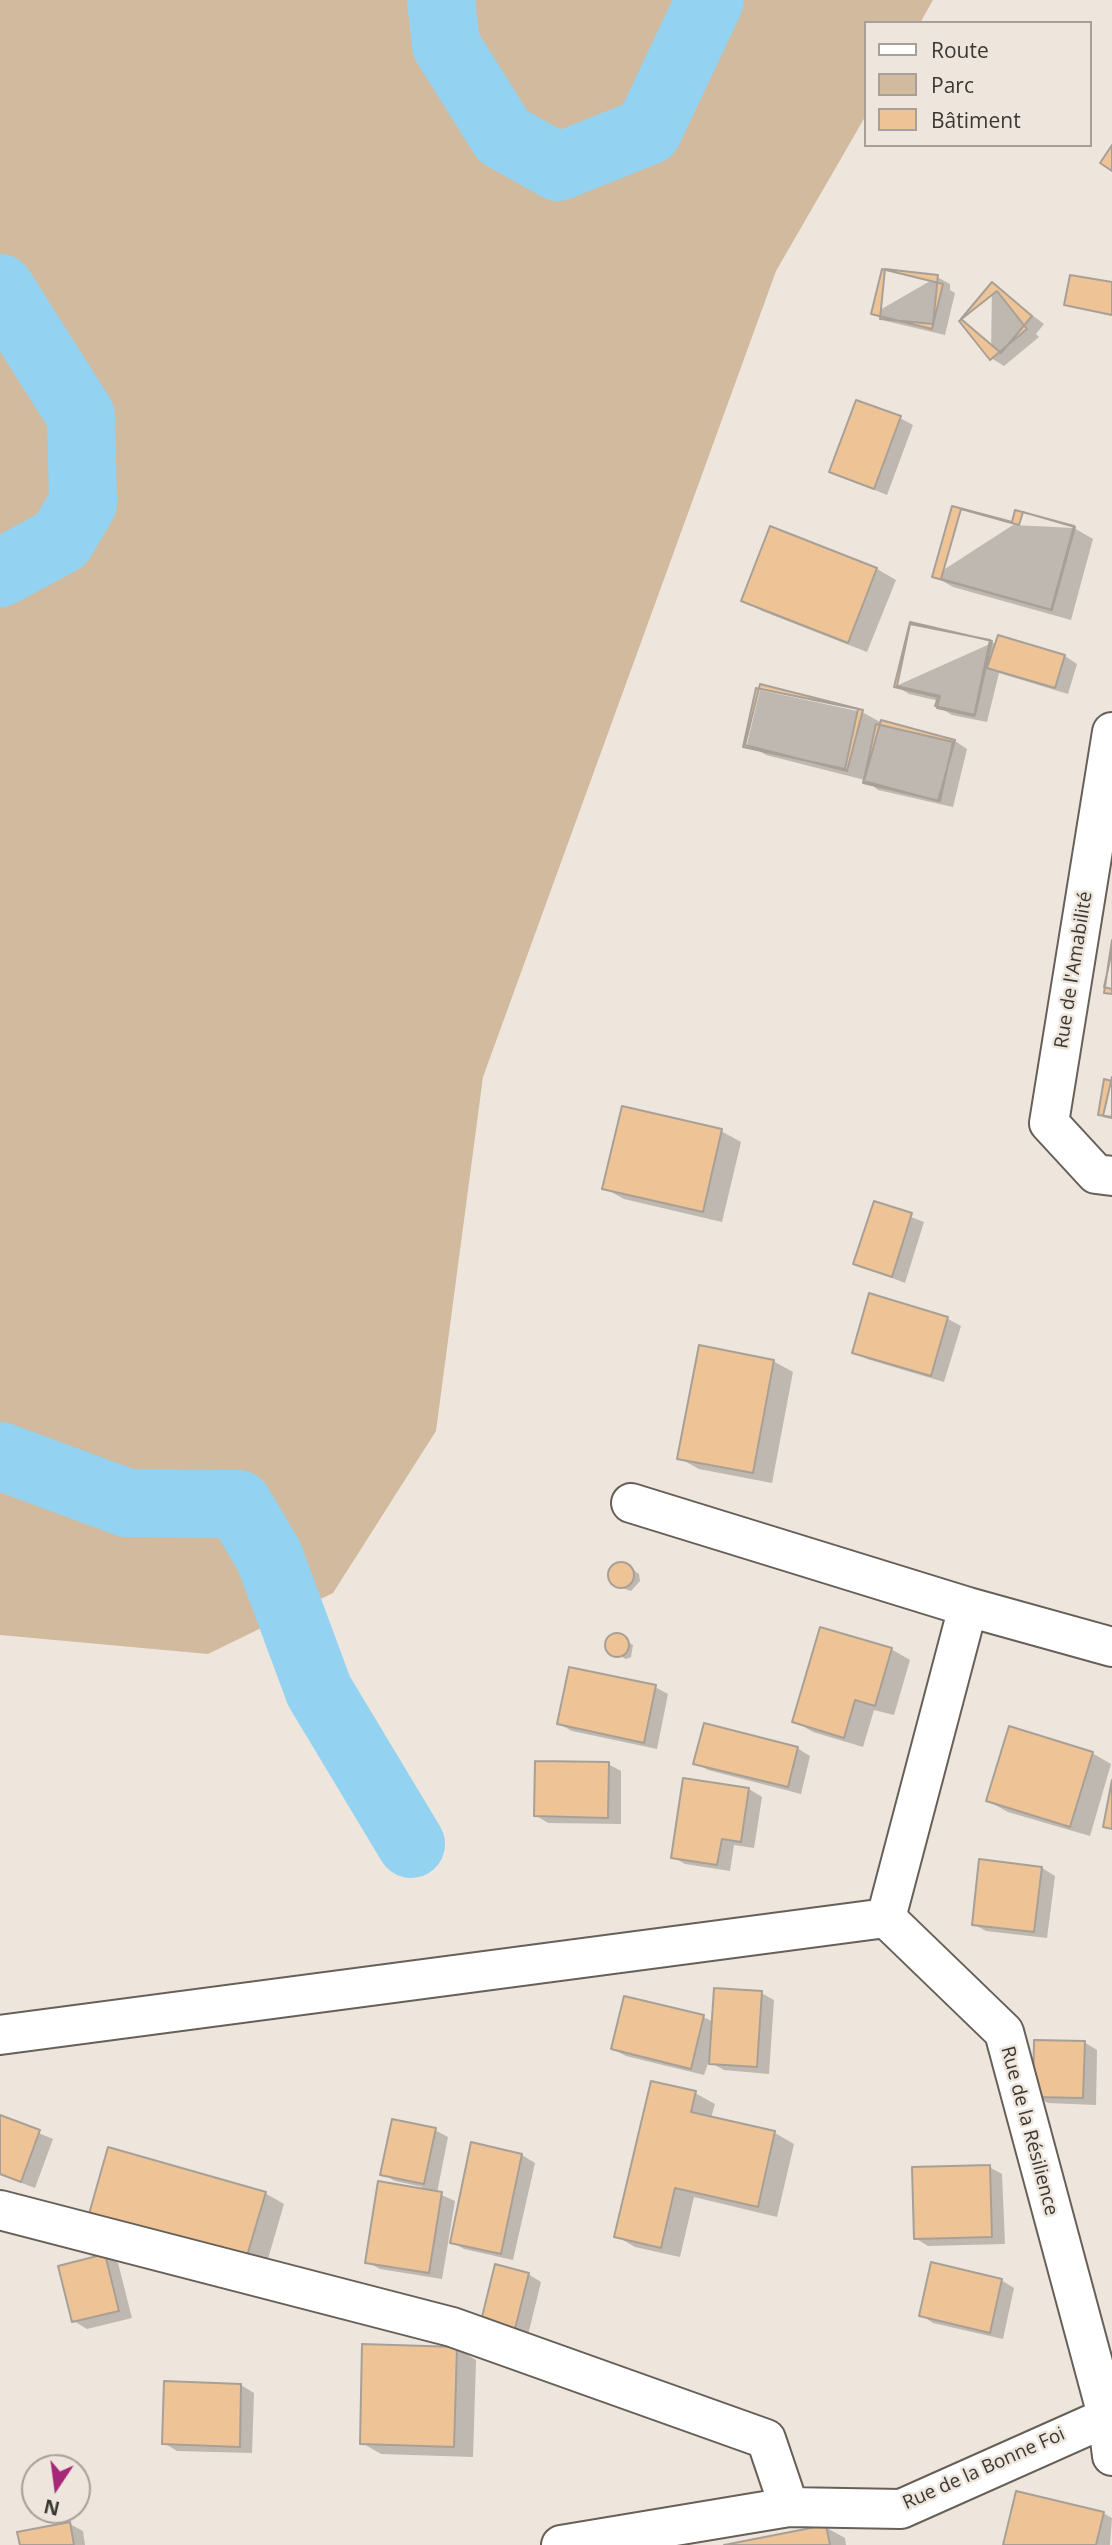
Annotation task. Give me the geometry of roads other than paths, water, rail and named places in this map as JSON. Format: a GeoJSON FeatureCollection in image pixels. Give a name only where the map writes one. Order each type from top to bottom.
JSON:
{"type":"FeatureCollection","features":[{"type":"Feature","properties":{"kind":"street","name":"Rue de l'Amabilité"},"geometry":{"type":"LineString","coordinates":[[1112,732],[1049,1123],[1097,1174],[1112,1176]]}},
{"type":"Feature","properties":{"kind":"street"},"geometry":{"type":"LineString","coordinates":[[631,1503],[968,1607],[1112,1647]]}},
{"type":"Feature","properties":{"kind":"street"},"geometry":{"type":"LineString","coordinates":[[0,2035],[886,1919],[968,1607]]}},
{"type":"Feature","properties":{"kind":"street","name":"Rue de la Résilience"},"geometry":{"type":"LineString","coordinates":[[886,1919],[1004,2032],[1109,2415],[1112,2456]]}},
{"type":"Feature","properties":{"kind":"street"},"geometry":{"type":"LineString","coordinates":[[0,2210],[452,2327],[766,2439],[789,2507]]}},
{"type":"Feature","properties":{"kind":"street","name":"Rue de la Bonne Foi"},"geometry":{"type":"LineString","coordinates":[[561,2545],[789,2507],[901,2508],[1109,2415]]}},
{"type":"Feature","properties":{"kind":"waterway"},"geometry":{"type":"LineString","coordinates":[[441,0],[446,45],[503,136],[558,167],[648,131],[710,0]]}},
{"type":"Feature","properties":{"kind":"waterway"},"geometry":{"type":"LineString","coordinates":[[0,288],[81,416],[83,503],[61,540],[0,573]]}},
{"type":"Feature","properties":{"kind":"waterway"},"geometry":{"type":"LineString","coordinates":[[0,1456],[127,1503],[238,1504],[269,1556],[319,1691],[411,1844]]}}]}
